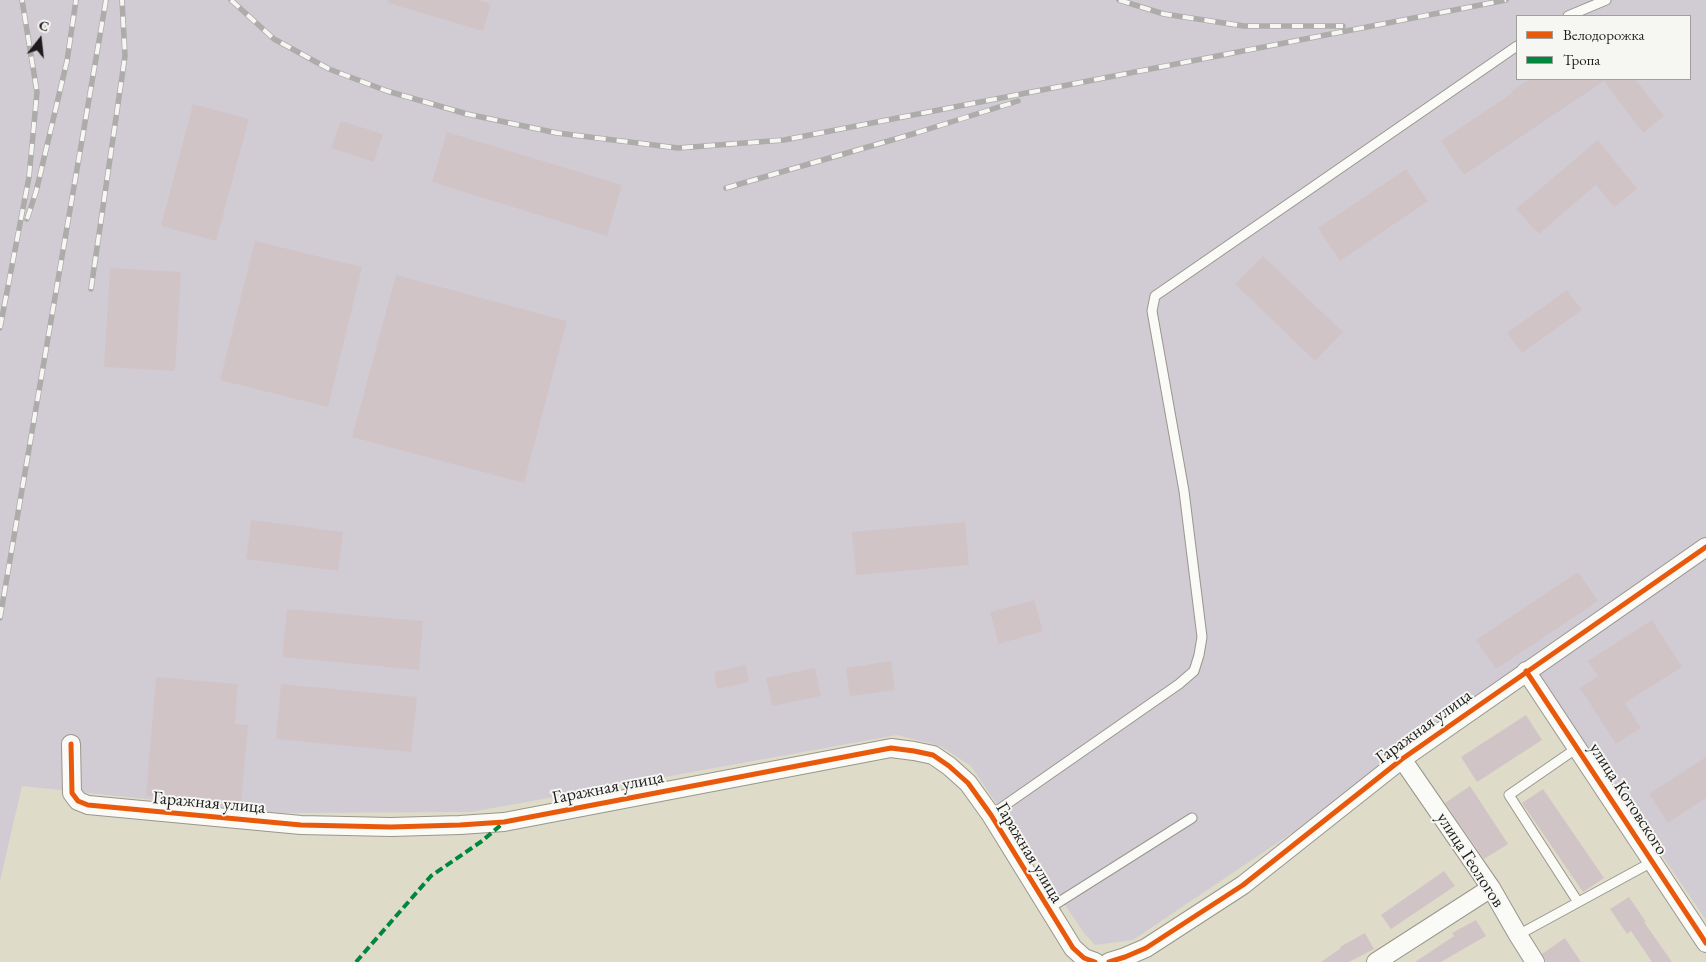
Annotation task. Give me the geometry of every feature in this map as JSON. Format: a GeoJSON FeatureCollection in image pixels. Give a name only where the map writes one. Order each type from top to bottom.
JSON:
{"type":"FeatureCollection","features":[{"type":"Feature","properties":{"kind":"street","name":"Гаражная улица"},"geometry":{"type":"LineString","coordinates":[[1109,962],[1146,948],[1243,885],[1402,759],[1706,547]]}},
{"type":"Feature","properties":{"kind":"street","name":"улица Котовского"},"geometry":{"type":"LineString","coordinates":[[1526,671],[1706,943]]}},
{"type":"Feature","properties":{"kind":"street","name":"Гаражная улица"},"geometry":{"type":"LineString","coordinates":[[72,744],[72,793],[78,801],[88,806],[301,825],[400,826],[504,822],[891,748],[914,750],[933,756],[949,766],[968,783],[991,815],[1073,948],[1084,958],[1095,962]]}},
{"type":"Feature","properties":{"kind":"street","name":"улица Геологов"},"geometry":{"type":"LineString","coordinates":[[1402,759],[1491,888],[1535,962]]}},
{"type":"Feature","properties":{"kind":"street"},"geometry":{"type":"LineString","coordinates":[[1376,962],[1491,888]]}},
{"type":"Feature","properties":{"kind":"lane"},"geometry":{"type":"LineString","coordinates":[[1570,15],[1606,0]]}},
{"type":"Feature","properties":{"kind":"lane"},"geometry":{"type":"LineString","coordinates":[[991,815],[1179,684],[1194,671],[1202,637],[1184,492],[1152,310],[1155,296],[1516,47]]}},
{"type":"Feature","properties":{"kind":"lane"},"geometry":{"type":"LineString","coordinates":[[1577,748],[1509,795],[1578,902]]}},
{"type":"Feature","properties":{"kind":"lane"},"geometry":{"type":"LineString","coordinates":[[1048,909],[1192,818]]}},
{"type":"Feature","properties":{"kind":"lane"},"geometry":{"type":"LineString","coordinates":[[1518,935],[1652,862]]}},
{"type":"Feature","properties":{"kind":"shaded area"},"geometry":{"type":"Polygon","coordinates":[[[0,0],[1706,0],[1706,920],[1539,675],[1506,699],[1402,759],[1133,940],[1095,945],[1084,933],[971,766],[940,746],[897,735],[471,812],[278,813],[22,786],[0,881],[0,0]]]}},
{"type":"Feature","properties":{"kind":"building"},"geometry":{"type":"Polygon","coordinates":[[[388,0],[477,0],[491,4],[483,31],[388,3],[388,0]]]}},
{"type":"Feature","properties":{"kind":"building"},"geometry":{"type":"Polygon","coordinates":[[[1528,80],[1636,80],[1664,116],[1643,133],[1604,81],[1464,175],[1441,141],[1512,93],[1511,91],[1528,80]]]}},
{"type":"Feature","properties":{"kind":"building"},"geometry":{"type":"Polygon","coordinates":[[[193,104],[249,119],[216,241],[161,226],[193,104]]]}},
{"type":"Feature","properties":{"kind":"building"},"geometry":{"type":"Polygon","coordinates":[[[341,121],[383,134],[374,162],[331,148],[341,121]]]}},
{"type":"Feature","properties":{"kind":"building"},"geometry":{"type":"Polygon","coordinates":[[[447,132],[622,185],[607,236],[432,182],[447,132]]]}},
{"type":"Feature","properties":{"kind":"building"},"geometry":{"type":"Polygon","coordinates":[[[1598,140],[1637,189],[1614,207],[1596,185],[1539,234],[1516,209],[1598,140]]]}},
{"type":"Feature","properties":{"kind":"building"},"geometry":{"type":"Polygon","coordinates":[[[1406,169],[1428,201],[1340,261],[1318,228],[1406,169]]]}},
{"type":"Feature","properties":{"kind":"building"},"geometry":{"type":"Polygon","coordinates":[[[255,241],[362,267],[328,407],[220,380],[255,241]]]}},
{"type":"Feature","properties":{"kind":"building"},"geometry":{"type":"Polygon","coordinates":[[[1263,256],[1343,332],[1315,361],[1235,284],[1263,256]]]}},
{"type":"Feature","properties":{"kind":"building"},"geometry":{"type":"Polygon","coordinates":[[[110,268],[181,272],[175,371],[104,367],[110,268]]]}},
{"type":"Feature","properties":{"kind":"building"},"geometry":{"type":"Polygon","coordinates":[[[396,275],[567,321],[524,483],[352,437],[396,275]]]}},
{"type":"Feature","properties":{"kind":"building"},"geometry":{"type":"Polygon","coordinates":[[[1567,290],[1582,310],[1522,353],[1507,333],[1567,290]]]}},
{"type":"Feature","properties":{"kind":"building"},"geometry":{"type":"Polygon","coordinates":[[[251,520],[343,532],[338,571],[246,559],[251,520]]]}},
{"type":"Feature","properties":{"kind":"building"},"geometry":{"type":"Polygon","coordinates":[[[965,522],[969,565],[856,575],[852,532],[965,522]]]}},
{"type":"Feature","properties":{"kind":"building"},"geometry":{"type":"Polygon","coordinates":[[[1578,572],[1598,601],[1496,669],[1476,640],[1578,572]]]}},
{"type":"Feature","properties":{"kind":"building"},"geometry":{"type":"Polygon","coordinates":[[[1034,600],[1043,631],[999,644],[990,612],[1034,600]]]}},
{"type":"Feature","properties":{"kind":"building"},"geometry":{"type":"Polygon","coordinates":[[[287,609],[423,621],[419,670],[282,657],[287,609]]]}},
{"type":"Feature","properties":{"kind":"building"},"geometry":{"type":"Polygon","coordinates":[[[1652,620],[1682,667],[1625,703],[1641,728],[1616,744],[1580,688],[1598,676],[1588,661],[1652,620]]]}},
{"type":"Feature","properties":{"kind":"building"},"geometry":{"type":"Polygon","coordinates":[[[891,661],[895,690],[850,696],[846,668],[891,661]]]}},
{"type":"Feature","properties":{"kind":"building"},"geometry":{"type":"Polygon","coordinates":[[[746,665],[749,682],[717,689],[714,672],[746,665]]]}},
{"type":"Feature","properties":{"kind":"building"},"geometry":{"type":"Polygon","coordinates":[[[815,668],[821,696],[772,706],[766,678],[815,668]]]}},
{"type":"Feature","properties":{"kind":"building"},"geometry":{"type":"Polygon","coordinates":[[[156,677],[238,684],[235,724],[248,725],[241,805],[146,796],[156,677]]]}},
{"type":"Feature","properties":{"kind":"building"},"geometry":{"type":"Polygon","coordinates":[[[281,684],[417,697],[411,752],[276,739],[281,684]]]}},
{"type":"Feature","properties":{"kind":"building"},"geometry":{"type":"Polygon","coordinates":[[[1526,715],[1542,740],[1477,782],[1461,757],[1526,715]]]}},
{"type":"Feature","properties":{"kind":"building"},"geometry":{"type":"Polygon","coordinates":[[[1706,757],[1706,798],[1668,823],[1649,794],[1706,757]]]}},
{"type":"Feature","properties":{"kind":"building"},"geometry":{"type":"Polygon","coordinates":[[[1470,786],[1508,844],[1484,859],[1445,803],[1470,786]]]}},
{"type":"Feature","properties":{"kind":"building"},"geometry":{"type":"Polygon","coordinates":[[[1543,789],[1604,878],[1583,892],[1522,803],[1543,789]]]}},
{"type":"Feature","properties":{"kind":"building"},"geometry":{"type":"Polygon","coordinates":[[[1444,871],[1455,886],[1391,929],[1381,915],[1444,871]]]}},
{"type":"Feature","properties":{"kind":"building"},"geometry":{"type":"Polygon","coordinates":[[[1629,897],[1672,962],[1652,962],[1631,931],[1627,934],[1610,909],[1629,897]]]}},
{"type":"Feature","properties":{"kind":"building"},"geometry":{"type":"Polygon","coordinates":[[[1476,920],[1486,936],[1441,962],[1415,962],[1454,936],[1452,933],[1476,920]]]}},
{"type":"Feature","properties":{"kind":"building"},"geometry":{"type":"Polygon","coordinates":[[[1365,933],[1374,949],[1349,962],[1321,962],[1340,947],[1365,933]]]}},
{"type":"Feature","properties":{"kind":"building"},"geometry":{"type":"Polygon","coordinates":[[[1565,938],[1581,962],[1546,962],[1542,954],[1565,938]]]}},
{"type":"Feature","properties":{"kind":"railway"},"geometry":{"type":"LineString","coordinates":[[0,328],[29,177],[37,92],[22,0]]}},
{"type":"Feature","properties":{"kind":"railway"},"geometry":{"type":"LineString","coordinates":[[27,219],[36,192],[67,61],[76,0]]}},
{"type":"Feature","properties":{"kind":"railway"},"geometry":{"type":"LineString","coordinates":[[0,618],[106,0]]}},
{"type":"Feature","properties":{"kind":"railway"},"geometry":{"type":"LineString","coordinates":[[91,289],[125,56],[122,0]]}},
{"type":"Feature","properties":{"kind":"railway"},"geometry":{"type":"LineString","coordinates":[[231,0],[274,39],[329,69],[387,91],[467,114],[557,133],[678,148],[784,140],[1506,0]]}},
{"type":"Feature","properties":{"kind":"railway"},"geometry":{"type":"LineString","coordinates":[[1119,0],[1164,14],[1244,26],[1343,26]]}},
{"type":"Feature","properties":{"kind":"railway"},"geometry":{"type":"LineString","coordinates":[[726,188],[916,133],[1018,101]]}},
{"type":"Feature","properties":{"kind":"marked path"},"geometry":{"type":"LineString","coordinates":[[356,962],[431,876],[482,841],[502,824]]}},
{"type":"Feature","properties":{"kind":"cycle path"},"geometry":{"type":"LineString","coordinates":[[1109,962],[1146,948],[1243,885],[1402,759],[1706,547]]}},
{"type":"Feature","properties":{"kind":"cycle path"},"geometry":{"type":"LineString","coordinates":[[1526,671],[1706,943]]}},
{"type":"Feature","properties":{"kind":"cycle path"},"geometry":{"type":"LineString","coordinates":[[71,744],[72,793],[78,801],[88,805],[301,825],[391,827],[504,822],[891,748],[933,755],[968,783],[991,815],[1073,948],[1084,958],[1095,962]]}}]}
